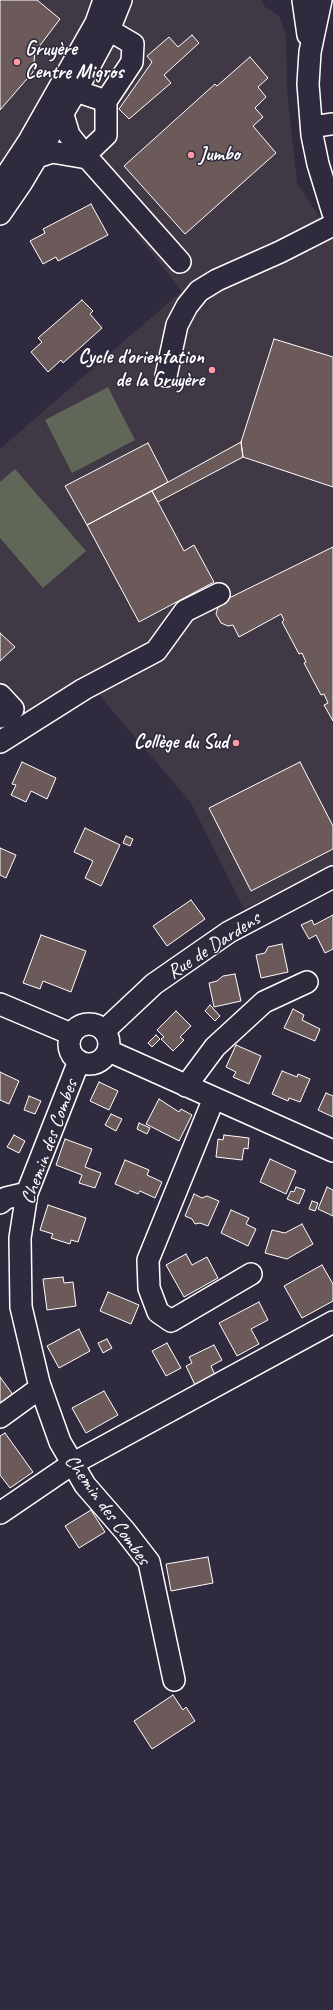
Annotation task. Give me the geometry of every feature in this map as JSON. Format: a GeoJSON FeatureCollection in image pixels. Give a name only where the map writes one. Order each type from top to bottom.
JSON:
{"type":"FeatureCollection","features":[{"type":"Feature","properties":{"kind":"street"},"geometry":{"type":"LineString","coordinates":[[0,185],[29,141],[96,23],[104,0]]}},
{"type":"Feature","properties":{"kind":"street"},"geometry":{"type":"LineString","coordinates":[[0,214],[37,157],[76,91],[109,30],[121,0]]}},
{"type":"Feature","properties":{"kind":"street"},"geometry":{"type":"LineString","coordinates":[[303,0],[310,52]]}},
{"type":"Feature","properties":{"kind":"street"},"geometry":{"type":"LineString","coordinates":[[321,0],[310,52],[308,84],[321,126],[318,164],[333,213]]}},
{"type":"Feature","properties":{"kind":"street"},"geometry":{"type":"LineString","coordinates":[[86,156],[106,135],[106,101],[132,62],[133,44],[109,30]]}},
{"type":"Feature","properties":{"kind":"street"},"geometry":{"type":"LineString","coordinates":[[76,91],[106,101]]}},
{"type":"Feature","properties":{"kind":"street"},"geometry":{"type":"LineString","coordinates":[[62,115],[69,135],[180,262]]}},
{"type":"Feature","properties":{"kind":"street"},"geometry":{"type":"LineString","coordinates":[[37,157],[52,152],[86,156]]}},
{"type":"Feature","properties":{"kind":"street"},"geometry":{"type":"LineString","coordinates":[[166,376],[177,325],[186,306],[199,291],[217,280],[280,252],[333,225]]}},
{"type":"Feature","properties":{"kind":"street"},"geometry":{"type":"LineString","coordinates":[[0,742],[84,689],[156,651],[185,611],[219,594]]}},
{"type":"Feature","properties":{"kind":"street"},"geometry":{"type":"LineString","coordinates":[[0,695],[13,709],[0,717]]}},
{"type":"Feature","properties":{"kind":"street","name":"Rue de Dardens"},"geometry":{"type":"LineString","coordinates":[[105,1030],[154,984],[229,932],[333,876]]}},
{"type":"Feature","properties":{"kind":"street"},"geometry":{"type":"LineString","coordinates":[[186,1086],[214,1047],[264,1002],[307,982]]}},
{"type":"Feature","properties":{"kind":"street"},"geometry":{"type":"LineString","coordinates":[[0,1004],[71,1034]]}},
{"type":"Feature","properties":{"kind":"street"},"geometry":{"type":"LineString","coordinates":[[86,1023],[96,1024],[105,1030],[110,1044],[109,1051],[104,1058],[96,1063],[88,1064],[79,1061],[73,1056],[70,1050],[71,1034],[77,1027],[86,1023]]}},
{"type":"Feature","properties":{"kind":"street"},"geometry":{"type":"LineString","coordinates":[[109,1051],[333,1151]]}},
{"type":"Feature","properties":{"kind":"street","name":"Chemin des Combes"},"geometry":{"type":"LineString","coordinates":[[79,1061],[27,1194],[20,1238],[20,1307],[40,1388],[60,1442],[85,1485],[126,1531],[148,1562],[174,1680]]}},
{"type":"Feature","properties":{"kind":"street"},"geometry":{"type":"LineString","coordinates":[[214,1098],[148,1260],[149,1288],[158,1312],[171,1321],[251,1274]]}},
{"type":"Feature","properties":{"kind":"street"},"geometry":{"type":"LineString","coordinates":[[0,1204],[6,1198],[27,1194]]}},
{"type":"Feature","properties":{"kind":"street"},"geometry":{"type":"LineString","coordinates":[[0,1513],[72,1464],[333,1322]]}},
{"type":"Feature","properties":{"kind":"street"},"geometry":{"type":"LineString","coordinates":[[0,1418],[40,1388]]}},
{"type":"Feature","properties":{"kind":"shaded area"},"geometry":{"type":"Polygon","coordinates":[[[0,0],[261,0],[265,7],[279,16],[286,35],[287,91],[297,183],[333,237],[333,865],[244,909],[191,803],[89,683],[0,734],[0,449],[182,291],[82,166],[48,165],[0,224],[0,0]]]}},
{"type":"Feature","properties":{"kind":"green space"},"geometry":{"type":"Polygon","coordinates":[[[108,387],[135,440],[72,473],[45,420],[108,387]]]}},
{"type":"Feature","properties":{"kind":"green space"},"geometry":{"type":"Polygon","coordinates":[[[15,469],[86,551],[43,588],[0,538],[0,482],[15,469]]]}},
{"type":"Feature","properties":{"kind":"building","name":"Gruyère Centre Migros"},"geometry":{"type":"Polygon","coordinates":[[[0,0],[37,0],[60,19],[35,52],[33,72],[0,110],[0,0]]]}},
{"type":"Feature","properties":{"kind":"building"},"geometry":{"type":"Polygon","coordinates":[[[192,35],[199,43],[164,75],[171,83],[129,119],[119,109],[152,62],[147,56],[169,37],[178,47],[192,35]]]}},
{"type":"Feature","properties":{"kind":"building"},"geometry":{"type":"Polygon","coordinates":[[[250,57],[268,78],[258,87],[266,97],[255,108],[263,117],[253,126],[276,153],[185,234],[124,166],[215,84],[217,86],[250,57]]]}},
{"type":"Feature","properties":{"kind":"building"},"geometry":{"type":"Polygon","coordinates":[[[91,204],[108,235],[58,261],[56,257],[43,264],[30,241],[45,233],[43,229],[91,204]]]}},
{"type":"Feature","properties":{"kind":"building"},"geometry":{"type":"Polygon","coordinates":[[[82,300],[93,311],[90,314],[102,328],[63,363],[61,360],[48,372],[31,352],[42,342],[38,338],[82,300]]]}},
{"type":"Feature","properties":{"kind":"building"},"geometry":{"type":"Polygon","coordinates":[[[274,339],[333,357],[333,487],[243,457],[241,442],[274,339]]]}},
{"type":"Feature","properties":{"kind":"building"},"geometry":{"type":"Polygon","coordinates":[[[241,442],[243,457],[158,502],[152,491],[241,442]]]}},
{"type":"Feature","properties":{"kind":"building"},"geometry":{"type":"Polygon","coordinates":[[[148,443],[168,482],[87,525],[65,486],[148,443]]]}},
{"type":"Feature","properties":{"kind":"building"},"geometry":{"type":"Polygon","coordinates":[[[152,491],[184,551],[194,545],[214,582],[139,622],[87,525],[152,491]]]}},
{"type":"Feature","properties":{"kind":"building"},"geometry":{"type":"Polygon","coordinates":[[[333,547],[333,721],[324,705],[328,703],[324,694],[321,695],[304,663],[306,662],[302,653],[299,654],[282,622],[284,620],[281,614],[239,637],[233,625],[228,626],[221,623],[216,614],[218,607],[223,601],[333,547]]]}},
{"type":"Feature","properties":{"kind":"building"},"geometry":{"type":"Polygon","coordinates":[[[0,633],[15,647],[0,661],[0,633]]]}},
{"type":"Feature","properties":{"kind":"building"},"geometry":{"type":"Polygon","coordinates":[[[22,762],[56,778],[47,799],[31,791],[26,802],[11,795],[16,785],[12,784],[22,762]]]}},
{"type":"Feature","properties":{"kind":"building"},"geometry":{"type":"Polygon","coordinates":[[[300,762],[333,826],[333,849],[251,891],[209,808],[300,762]]]}},
{"type":"Feature","properties":{"kind":"building"},"geometry":{"type":"Polygon","coordinates":[[[85,828],[120,845],[101,886],[85,878],[93,861],[74,852],[85,828]]]}},
{"type":"Feature","properties":{"kind":"building"},"geometry":{"type":"Polygon","coordinates":[[[126,836],[133,839],[130,846],[123,843],[126,836]]]}},
{"type":"Feature","properties":{"kind":"building"},"geometry":{"type":"Polygon","coordinates":[[[0,848],[16,855],[6,878],[0,875],[0,848]]]}},
{"type":"Feature","properties":{"kind":"building"},"geometry":{"type":"Polygon","coordinates":[[[191,900],[205,919],[167,946],[153,926],[191,900]]]}},
{"type":"Feature","properties":{"kind":"building"},"geometry":{"type":"Polygon","coordinates":[[[333,915],[333,949],[325,953],[316,935],[309,939],[301,925],[312,920],[314,925],[333,915]]]}},
{"type":"Feature","properties":{"kind":"building"},"geometry":{"type":"Polygon","coordinates":[[[41,935],[86,951],[71,992],[43,981],[40,989],[23,983],[41,935]]]}},
{"type":"Feature","properties":{"kind":"building"},"geometry":{"type":"Polygon","coordinates":[[[282,944],[288,972],[261,978],[256,955],[265,953],[268,947],[282,944]]]}},
{"type":"Feature","properties":{"kind":"building"},"geometry":{"type":"Polygon","coordinates":[[[235,974],[241,1001],[214,1007],[209,983],[217,981],[223,976],[235,974]]]}},
{"type":"Feature","properties":{"kind":"building"},"geometry":{"type":"Polygon","coordinates":[[[210,1005],[220,1016],[215,1021],[205,1011],[210,1005]]]}},
{"type":"Feature","properties":{"kind":"building"},"geometry":{"type":"Polygon","coordinates":[[[293,1009],[304,1015],[302,1020],[320,1029],[315,1041],[284,1028],[293,1009]]]}},
{"type":"Feature","properties":{"kind":"building"},"geometry":{"type":"Polygon","coordinates":[[[176,1011],[191,1026],[180,1037],[184,1040],[173,1051],[161,1039],[164,1037],[157,1030],[176,1011]]]}},
{"type":"Feature","properties":{"kind":"building"},"geometry":{"type":"Polygon","coordinates":[[[156,1035],[160,1039],[152,1047],[148,1043],[156,1035]]]}},
{"type":"Feature","properties":{"kind":"building"},"geometry":{"type":"Polygon","coordinates":[[[236,1045],[261,1056],[249,1084],[233,1077],[236,1072],[226,1067],[236,1045]]]}},
{"type":"Feature","properties":{"kind":"building"},"geometry":{"type":"Polygon","coordinates":[[[282,1071],[297,1077],[298,1074],[310,1079],[300,1102],[289,1098],[288,1101],[272,1094],[282,1071]]]}},
{"type":"Feature","properties":{"kind":"building"},"geometry":{"type":"Polygon","coordinates":[[[0,1072],[19,1081],[9,1104],[0,1100],[0,1072]]]}},
{"type":"Feature","properties":{"kind":"building"},"geometry":{"type":"Polygon","coordinates":[[[99,1082],[118,1091],[109,1110],[90,1101],[99,1082]]]}},
{"type":"Feature","properties":{"kind":"building"},"geometry":{"type":"Polygon","coordinates":[[[326,1093],[333,1096],[333,1117],[318,1110],[326,1093]]]}},
{"type":"Feature","properties":{"kind":"building"},"geometry":{"type":"Polygon","coordinates":[[[29,1096],[41,1101],[35,1114],[24,1110],[29,1096]]]}},
{"type":"Feature","properties":{"kind":"building"},"geometry":{"type":"Polygon","coordinates":[[[159,1099],[179,1112],[181,1109],[192,1115],[179,1141],[146,1124],[159,1099]]]}},
{"type":"Feature","properties":{"kind":"building"},"geometry":{"type":"Polygon","coordinates":[[[111,1114],[122,1119],[116,1131],[105,1125],[111,1114]]]}},
{"type":"Feature","properties":{"kind":"building"},"geometry":{"type":"Polygon","coordinates":[[[139,1123],[150,1128],[147,1134],[137,1129],[139,1123]]]}},
{"type":"Feature","properties":{"kind":"building"},"geometry":{"type":"Polygon","coordinates":[[[14,1135],[25,1141],[19,1153],[7,1147],[14,1135]]]}},
{"type":"Feature","properties":{"kind":"building"},"geometry":{"type":"Polygon","coordinates":[[[224,1135],[249,1138],[248,1149],[244,1148],[242,1160],[216,1157],[218,1139],[223,1140],[224,1135]]]}},
{"type":"Feature","properties":{"kind":"building"},"geometry":{"type":"Polygon","coordinates":[[[65,1139],[92,1149],[85,1167],[101,1173],[95,1188],[79,1183],[82,1175],[56,1165],[65,1139]]]}},
{"type":"Feature","properties":{"kind":"building"},"geometry":{"type":"Polygon","coordinates":[[[270,1159],[296,1171],[286,1194],[260,1182],[270,1159]]]}},
{"type":"Feature","properties":{"kind":"building"},"geometry":{"type":"Polygon","coordinates":[[[125,1160],[149,1170],[147,1175],[162,1182],[155,1198],[140,1191],[138,1194],[115,1184],[125,1160]]]}},
{"type":"Feature","properties":{"kind":"building"},"geometry":{"type":"Polygon","coordinates":[[[296,1187],[305,1190],[299,1204],[287,1199],[291,1191],[294,1192],[296,1187]]]}},
{"type":"Feature","properties":{"kind":"building"},"geometry":{"type":"Polygon","coordinates":[[[327,1187],[333,1190],[333,1216],[318,1209],[327,1187]]]}},
{"type":"Feature","properties":{"kind":"building"},"geometry":{"type":"Polygon","coordinates":[[[194,1194],[202,1198],[207,1196],[219,1201],[208,1226],[200,1223],[195,1224],[192,1219],[185,1216],[194,1194]]]}},
{"type":"Feature","properties":{"kind":"building"},"geometry":{"type":"Polygon","coordinates":[[[312,1201],[318,1203],[315,1211],[309,1209],[312,1201]]]}},
{"type":"Feature","properties":{"kind":"building"},"geometry":{"type":"Polygon","coordinates":[[[48,1205],[86,1218],[78,1242],[71,1240],[70,1244],[51,1238],[53,1234],[40,1230],[48,1205]]]}},
{"type":"Feature","properties":{"kind":"building"},"geometry":{"type":"Polygon","coordinates":[[[231,1210],[249,1218],[246,1224],[256,1229],[248,1246],[221,1233],[231,1210]]]}},
{"type":"Feature","properties":{"kind":"building"},"geometry":{"type":"Polygon","coordinates":[[[302,1224],[313,1244],[287,1259],[265,1253],[272,1230],[285,1233],[302,1224]]]}},
{"type":"Feature","properties":{"kind":"building"},"geometry":{"type":"Polygon","coordinates":[[[186,1254],[192,1265],[207,1257],[218,1278],[184,1297],[166,1265],[186,1254]]]}},
{"type":"Feature","properties":{"kind":"building"},"geometry":{"type":"Polygon","coordinates":[[[322,1265],[333,1284],[333,1301],[302,1318],[284,1286],[322,1265]]]}},
{"type":"Feature","properties":{"kind":"building"},"geometry":{"type":"Polygon","coordinates":[[[63,1277],[64,1283],[73,1282],[76,1306],[47,1310],[43,1279],[63,1277]]]}},
{"type":"Feature","properties":{"kind":"building"},"geometry":{"type":"Polygon","coordinates":[[[108,1292],[139,1305],[131,1324],[100,1311],[108,1292]]]}},
{"type":"Feature","properties":{"kind":"building"},"geometry":{"type":"Polygon","coordinates":[[[259,1302],[268,1320],[251,1329],[259,1344],[237,1356],[219,1323],[259,1302]]]}},
{"type":"Feature","properties":{"kind":"building"},"geometry":{"type":"Polygon","coordinates":[[[79,1329],[90,1351],[59,1368],[47,1346],[79,1329]]]}},
{"type":"Feature","properties":{"kind":"building"},"geometry":{"type":"Polygon","coordinates":[[[107,1339],[112,1348],[103,1353],[98,1343],[107,1339]]]}},
{"type":"Feature","properties":{"kind":"building"},"geometry":{"type":"Polygon","coordinates":[[[167,1343],[181,1368],[166,1376],[152,1351],[167,1343]]]}},
{"type":"Feature","properties":{"kind":"building"},"geometry":{"type":"Polygon","coordinates":[[[214,1345],[222,1360],[211,1366],[215,1375],[195,1385],[186,1366],[192,1363],[189,1357],[214,1345]]]}},
{"type":"Feature","properties":{"kind":"building"},"geometry":{"type":"Polygon","coordinates":[[[0,1377],[14,1396],[0,1406],[0,1377]]]}},
{"type":"Feature","properties":{"kind":"building"},"geometry":{"type":"Polygon","coordinates":[[[104,1391],[118,1415],[86,1433],[72,1408],[104,1391]]]}},
{"type":"Feature","properties":{"kind":"building"},"geometry":{"type":"Polygon","coordinates":[[[5,1433],[33,1472],[10,1488],[0,1475],[0,1436],[5,1433]]]}},
{"type":"Feature","properties":{"kind":"building"},"geometry":{"type":"Polygon","coordinates":[[[91,1510],[105,1532],[79,1548],[65,1526],[91,1510]]]}},
{"type":"Feature","properties":{"kind":"building"},"geometry":{"type":"Polygon","coordinates":[[[208,1557],[213,1583],[171,1591],[166,1564],[208,1557]]]}},
{"type":"Feature","properties":{"kind":"building"},"geometry":{"type":"Polygon","coordinates":[[[173,1695],[183,1710],[186,1707],[195,1721],[152,1749],[134,1721],[173,1695]]]}},
{"type":"Feature","properties":{"kind":"place","name":"Gruyère Centre Migros"},"geometry":{"type":"Point","coordinates":[17,62]}},
{"type":"Feature","properties":{"kind":"place","name":"Jumbo"},"geometry":{"type":"Point","coordinates":[191,155]}},
{"type":"Feature","properties":{"kind":"place","name":"Cycle d'orientation de la Gruyère"},"geometry":{"type":"Point","coordinates":[212,370]}},
{"type":"Feature","properties":{"kind":"place","name":"Collège du Sud"},"geometry":{"type":"Point","coordinates":[236,743]}}]}
